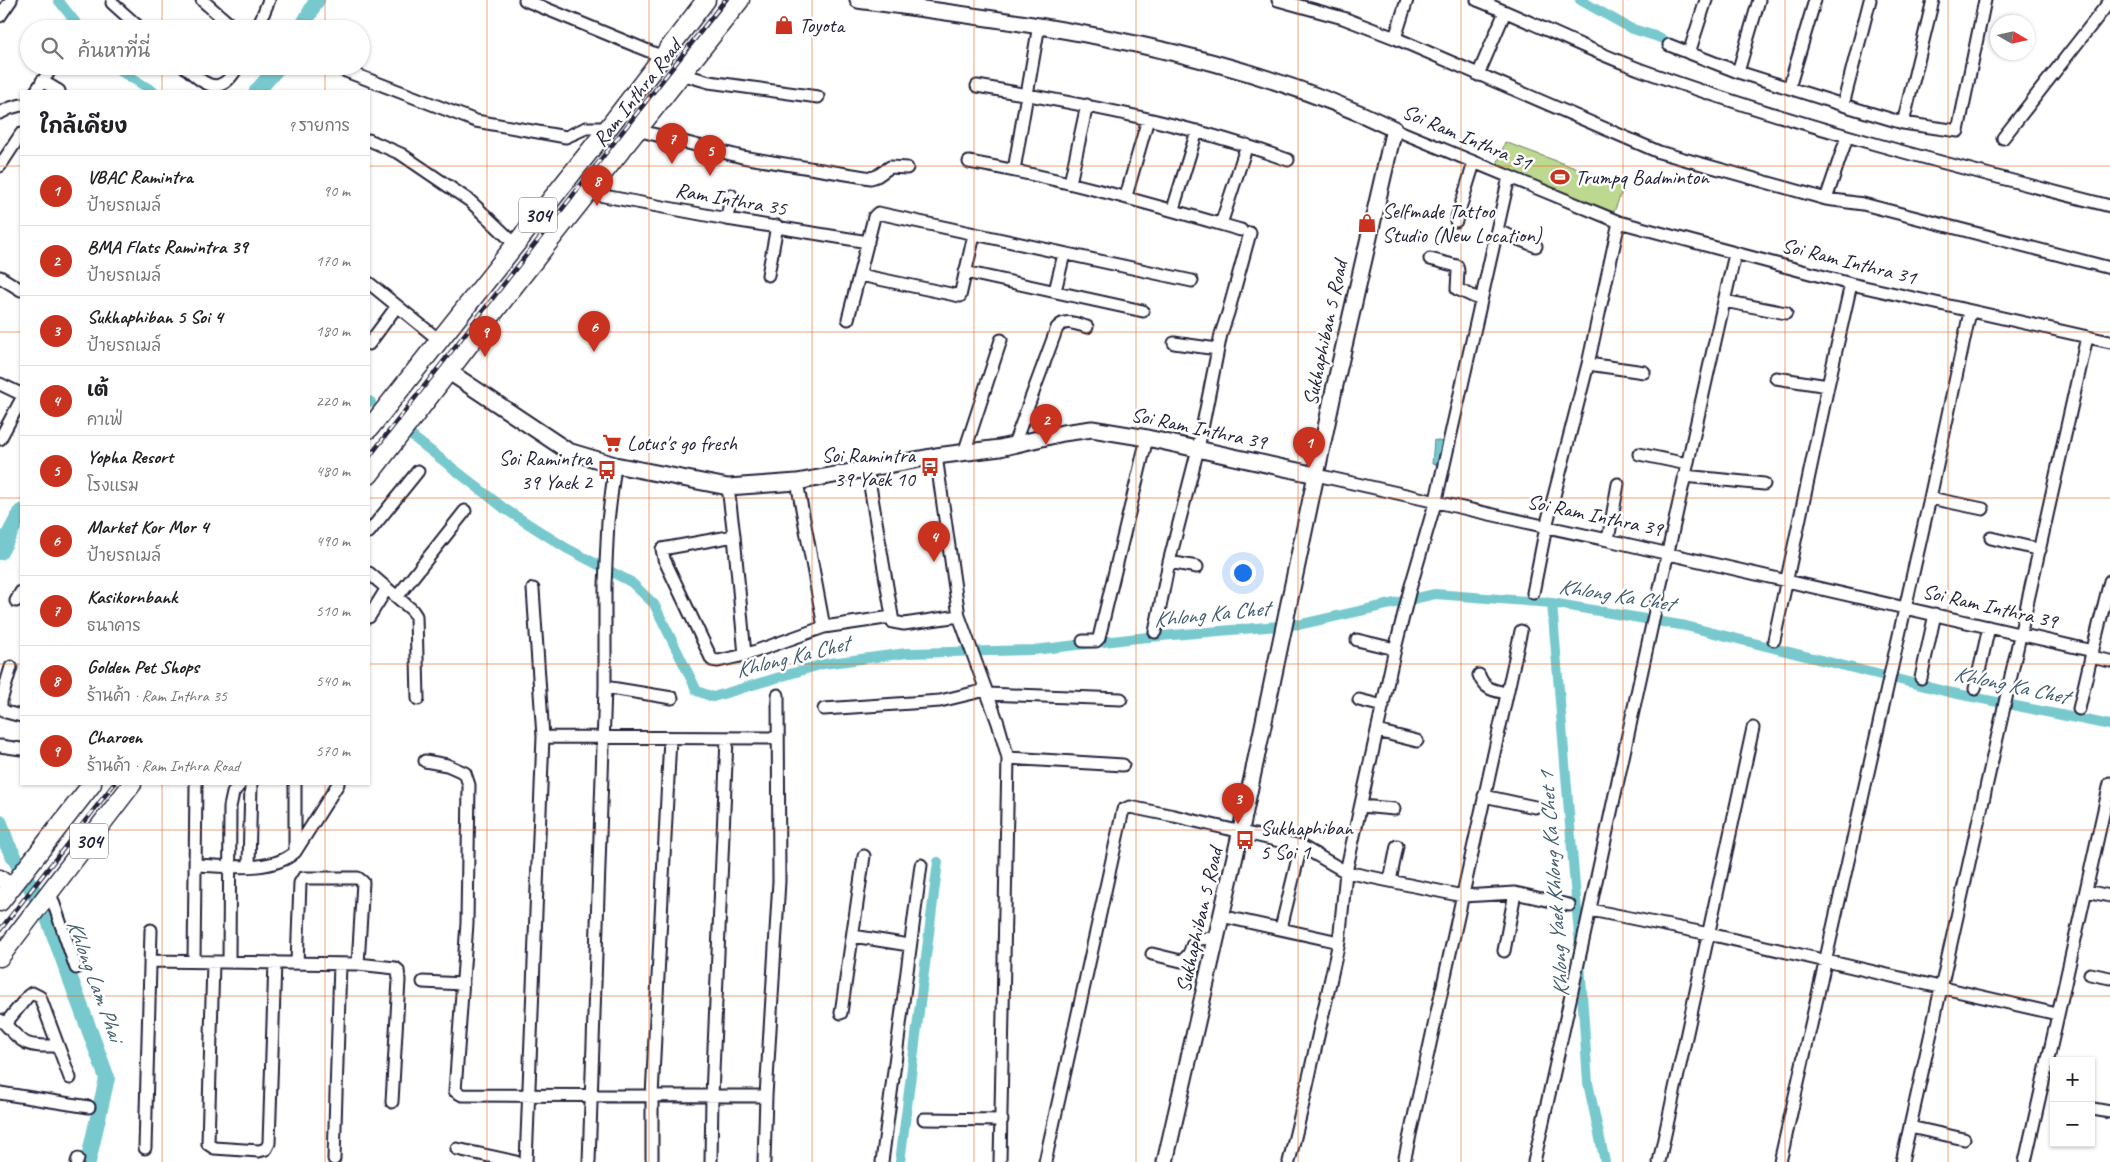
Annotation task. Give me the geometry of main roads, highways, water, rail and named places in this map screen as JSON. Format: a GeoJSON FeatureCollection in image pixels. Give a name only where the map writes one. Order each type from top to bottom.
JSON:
{"type":"FeatureCollection","features":[{"type":"Feature","properties":{"kind":"main road","name":"Ram Inthra Road"},"geometry":{"type":"LineString","coordinates":[[370,428],[608,128],[706,0]]}},
{"type":"Feature","properties":{"kind":"main road","name":"Ram Inthra Road"},"geometry":{"type":"LineString","coordinates":[[370,474],[448,371],[740,0]]}},
{"type":"Feature","properties":{"kind":"main road","name":"304"},"geometry":{"type":"LineString","coordinates":[[0,902],[10,881],[33,860],[91,785]]}},
{"type":"Feature","properties":{"kind":"main road","name":"304"},"geometry":{"type":"LineString","coordinates":[[0,958],[131,785]]}},
{"type":"Feature","properties":{"kind":"water"},"geometry":{"type":"Polygon","coordinates":[[[1434,440],[1443,442],[1438,465],[1432,464],[1434,440]]]}},
{"type":"Feature","properties":{"kind":"waterway"},"geometry":{"type":"LineString","coordinates":[[58,0],[74,20]]}},
{"type":"Feature","properties":{"kind":"waterway"},"geometry":{"type":"LineString","coordinates":[[306,20],[317,0]]}},
{"type":"Feature","properties":{"kind":"waterway"},"geometry":{"type":"LineString","coordinates":[[1580,0],[1630,28],[1661,38]]}},
{"type":"Feature","properties":{"kind":"waterway"},"geometry":{"type":"LineString","coordinates":[[127,75],[151,90]]}},
{"type":"Feature","properties":{"kind":"waterway"},"geometry":{"type":"LineString","coordinates":[[258,90],[271,75]]}},
{"type":"Feature","properties":{"kind":"waterway","name":"Khlong Ka Chet"},"geometry":{"type":"LineString","coordinates":[[413,437],[505,509],[566,548],[631,582],[654,604],[697,691],[713,697],[823,664],[907,653],[1034,650],[1138,638],[1302,624],[1435,594],[1552,603],[1686,626],[1948,692],[2110,725]]}},
{"type":"Feature","properties":{"kind":"waterway","name":"Khlong Lam Phai"},"geometry":{"type":"LineString","coordinates":[[0,552],[20,514]]}},
{"type":"Feature","properties":{"kind":"waterway","name":"Khlong Yaek Khlong Ka Chet 1"},"geometry":{"type":"LineString","coordinates":[[1552,603],[1580,948]]}},
{"type":"Feature","properties":{"kind":"waterway","name":"Khlong Lam Phai"},"geometry":{"type":"LineString","coordinates":[[0,823],[7,844],[48,918],[107,1078],[88,1162]]}},
{"type":"Feature","properties":{"kind":"waterway"},"geometry":{"type":"LineString","coordinates":[[900,1162],[938,862]]}},
{"type":"Feature","properties":{"kind":"waterway","name":"Khlong Yaek Khlong Ka Chet 1"},"geometry":{"type":"LineString","coordinates":[[1580,962],[1588,1083],[1605,1162]]}},
{"type":"Feature","properties":{"kind":"railway"},"geometry":{"type":"LineString","coordinates":[[370,456],[725,0]]}},
{"type":"Feature","properties":{"kind":"railway"},"geometry":{"type":"LineString","coordinates":[[0,930],[113,785]]}},
{"type":"Feature","properties":{"kind":"place","name":"Toyota"},"geometry":{"type":"Point","coordinates":[784,25]}},
{"type":"Feature","properties":{"kind":"place","name":"Kasikornbank"},"geometry":{"type":"Point","coordinates":[672,164]}},
{"type":"Feature","properties":{"kind":"place","name":"Yopha Resort"},"geometry":{"type":"Point","coordinates":[710,176]}},
{"type":"Feature","properties":{"kind":"place","name":"Trumpq Badminton"},"geometry":{"type":"Point","coordinates":[1560,177]}},
{"type":"Feature","properties":{"kind":"place","name":"Golden Pet Shops"},"geometry":{"type":"Point","coordinates":[597,206]}},
{"type":"Feature","properties":{"kind":"place","name":"Selfmade Tattoo Studio (New Location)"},"geometry":{"type":"Point","coordinates":[1367,223]}},
{"type":"Feature","properties":{"kind":"place","name":"Market Kor Mor 4"},"geometry":{"type":"Point","coordinates":[594,352]}},
{"type":"Feature","properties":{"kind":"place","name":"Charoen"},"geometry":{"type":"Point","coordinates":[485,357]}},
{"type":"Feature","properties":{"kind":"place","name":"Lotus's go fresh"},"geometry":{"type":"Point","coordinates":[612,443]}},
{"type":"Feature","properties":{"kind":"place","name":"BMA Flats Ramintra 39"},"geometry":{"type":"Point","coordinates":[1046,445]}},
{"type":"Feature","properties":{"kind":"place","name":"Soi Ramintra 39 Yaek 10"},"geometry":{"type":"Point","coordinates":[930,467]}},
{"type":"Feature","properties":{"kind":"place","name":"VBAC Ramintra"},"geometry":{"type":"Point","coordinates":[1309,468]}},
{"type":"Feature","properties":{"kind":"place","name":"Soi Ramintra 39 Yaek 2"},"geometry":{"type":"Point","coordinates":[607,470]}},
{"type":"Feature","properties":{"kind":"place","name":"เต้"},"geometry":{"type":"Point","coordinates":[934,562]}},
{"type":"Feature","properties":{"kind":"place","name":"Sukhaphiban 5 Soi 4"},"geometry":{"type":"Point","coordinates":[1238,824]}},
{"type":"Feature","properties":{"kind":"place","name":"Sukhaphiban 5 Soi 1"},"geometry":{"type":"Point","coordinates":[1245,840]}}]}
